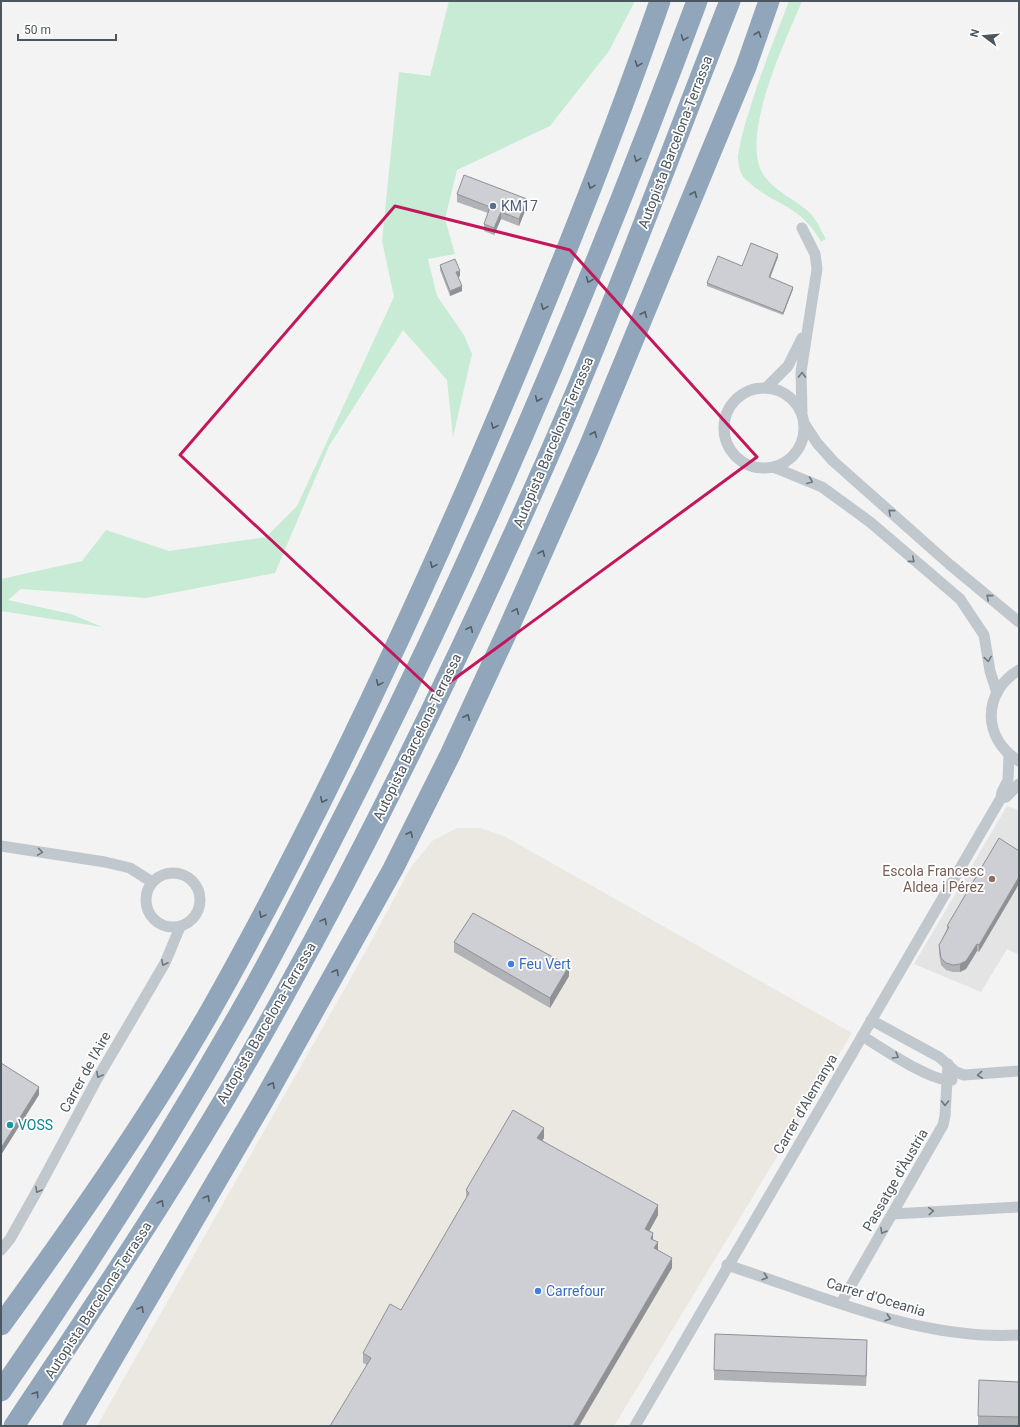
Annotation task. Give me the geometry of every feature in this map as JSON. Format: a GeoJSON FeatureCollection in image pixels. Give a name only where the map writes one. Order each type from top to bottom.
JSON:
{"type":"FeatureCollection","features":[{"type":"Feature","properties":{"kind":"highway"},"geometry":{"type":"LineString","coordinates":[[1,1325],[118,1157],[207,1016],[312,821],[366,713],[449,529],[532,338],[622,105],[660,1]]}},
{"type":"Feature","properties":{"kind":"highway","name":"Autopista Barcelona-Terrassa"},"geometry":{"type":"LineString","coordinates":[[1,1391],[71,1291],[200,1080],[255,986],[310,883],[403,700],[514,457],[570,326],[619,204],[697,1]]}},
{"type":"Feature","properties":{"kind":"highway","name":"Autopista Barcelona-Terrassa"},"geometry":{"type":"LineString","coordinates":[[14,1426],[153,1216],[218,1108],[281,1000],[387,800],[484,598],[546,461],[648,213],[730,1]]}},
{"type":"Feature","properties":{"kind":"highway"},"geometry":{"type":"LineString","coordinates":[[73,1426],[265,1098],[345,956],[393,869],[450,755],[506,634],[589,447],[746,68],[770,1]]}},
{"type":"Feature","properties":{"kind":"highway"},"geometry":{"type":"LineString","coordinates":[[1,1305],[118,1157]]}},
{"type":"Feature","properties":{"kind":"highway"},"geometry":{"type":"LineString","coordinates":[[85,1426],[121,1343]]}},
{"type":"Feature","properties":{"kind":"street"},"geometry":{"type":"LineString","coordinates":[[773,467],[785,462],[799,448],[803,436],[801,372],[817,269],[815,254],[802,228]]}},
{"type":"Feature","properties":{"kind":"street"},"geometry":{"type":"LineString","coordinates":[[766,388],[788,366],[807,326]]}},
{"type":"Feature","properties":{"kind":"street"},"geometry":{"type":"LineString","coordinates":[[997,693],[990,671],[984,634],[960,599],[870,522],[822,487],[773,467],[755,467],[741,461],[731,451],[725,437],[724,430],[726,414],[734,402],[746,392],[766,388],[778,390],[790,397],[817,443],[838,465],[949,564],[1019,622]]}},
{"type":"Feature","properties":{"kind":"street"},"geometry":{"type":"LineString","coordinates":[[1014,758],[1000,744],[993,731],[991,717],[993,702],[997,693],[1003,683],[1019,670]]}},
{"type":"Feature","properties":{"kind":"street","name":"Carrer d'Alemanya"},"geometry":{"type":"LineString","coordinates":[[635,1426],[1001,798],[1014,758]]}},
{"type":"Feature","properties":{"kind":"street","name":"Carrer d'Alemanya"},"geometry":{"type":"LineString","coordinates":[[1001,798],[1006,797],[1019,784]]}},
{"type":"Feature","properties":{"kind":"street"},"geometry":{"type":"LineString","coordinates":[[1,846],[105,862],[130,868],[152,882]]}},
{"type":"Feature","properties":{"kind":"street"},"geometry":{"type":"LineString","coordinates":[[177,873],[191,879],[196,884],[200,897],[199,911],[190,922],[180,927],[170,928],[160,925],[148,913],[146,903],[146,893],[152,882],[162,875],[177,873]]}},
{"type":"Feature","properties":{"kind":"street","name":"Carrer de l'Aire"},"geometry":{"type":"LineString","coordinates":[[1,1250],[10,1239],[97,1079],[165,963],[180,927]]}},
{"type":"Feature","properties":{"kind":"street"},"geometry":{"type":"LineString","coordinates":[[871,1020],[939,1057],[956,1072],[964,1075]]}},
{"type":"Feature","properties":{"kind":"street"},"geometry":{"type":"LineString","coordinates":[[862,1036],[917,1068],[935,1077],[946,1080],[964,1075],[1019,1071]]}},
{"type":"Feature","properties":{"kind":"street","name":"Passatge d'Àustria"},"geometry":{"type":"LineString","coordinates":[[841,1303],[943,1125],[945,1116],[948,1064]]}},
{"type":"Feature","properties":{"kind":"street"},"geometry":{"type":"LineString","coordinates":[[892,1214],[1019,1207]]}},
{"type":"Feature","properties":{"kind":"street","name":"Carrer d'Oceania"},"geometry":{"type":"LineString","coordinates":[[728,1265],[903,1323],[941,1331],[981,1335],[1019,1335]]}},
{"type":"Feature","properties":{"kind":"highlighted area"},"geometry":{"type":"Polygon","coordinates":[[[395,206],[570,250],[757,457],[435,693],[180,455],[395,206]]]}},
{"type":"Feature","properties":{"kind":"shaded area","name":"Escola Francesc Aldea i Pérez"},"geometry":{"type":"Polygon","coordinates":[[[1007,806],[1019,810],[1019,955],[1007,949],[981,992],[914,964],[1007,806]]]}},
{"type":"Feature","properties":{"kind":"shaded area"},"geometry":{"type":"Polygon","coordinates":[[[457,828],[480,828],[504,836],[852,1033],[614,1426],[97,1426],[362,958],[411,867],[432,841],[457,828]]]}},
{"type":"Feature","properties":{"kind":"green space"},"geometry":{"type":"Polygon","coordinates":[[[449,1],[635,1],[609,51],[550,126],[457,170],[445,219],[455,254],[428,259],[437,296],[464,335],[472,354],[453,437],[447,380],[403,330],[329,446],[275,573],[146,598],[21,589],[8,600],[71,614],[102,627],[1,611],[1,579],[82,561],[106,530],[169,551],[266,537],[297,506],[394,297],[382,241],[399,72],[430,76],[449,1]]]}},
{"type":"Feature","properties":{"kind":"green space"},"geometry":{"type":"Polygon","coordinates":[[[789,1],[802,1],[776,64],[760,115],[757,139],[758,160],[765,177],[770,183],[805,208],[817,222],[826,239],[821,242],[813,229],[795,212],[755,188],[745,179],[738,162],[745,123],[789,1]]]}},
{"type":"Feature","properties":{"kind":"building"},"geometry":{"type":"Polygon","coordinates":[[[464,175],[527,199],[519,219],[501,212],[494,228],[484,224],[490,207],[457,194],[464,175]]]}},
{"type":"Feature","properties":{"kind":"building"},"geometry":{"type":"Polygon","coordinates":[[[751,243],[778,254],[769,277],[793,287],[783,313],[707,283],[718,256],[742,266],[751,243]]]}},
{"type":"Feature","properties":{"kind":"building"},"geometry":{"type":"Polygon","coordinates":[[[455,259],[460,271],[456,272],[462,286],[450,291],[440,265],[455,259]]]}},
{"type":"Feature","properties":{"kind":"building"},"geometry":{"type":"Polygon","coordinates":[[[999,838],[1019,851],[1019,877],[979,945],[977,944],[966,961],[953,965],[946,963],[941,958],[939,945],[949,927],[947,926],[999,838]]]}},
{"type":"Feature","properties":{"kind":"building","name":"Feu Vert"},"geometry":{"type":"Polygon","coordinates":[[[473,913],[569,966],[550,998],[454,942],[473,913]]]}},
{"type":"Feature","properties":{"kind":"building","name":"VOSS"},"geometry":{"type":"Polygon","coordinates":[[[1,1063],[39,1087],[1,1148],[1,1063]]]}},
{"type":"Feature","properties":{"kind":"building","name":"Carrefour"},"geometry":{"type":"Polygon","coordinates":[[[513,1110],[544,1128],[537,1138],[658,1205],[645,1229],[653,1233],[651,1239],[658,1242],[654,1248],[672,1258],[573,1426],[330,1426],[371,1358],[363,1353],[390,1304],[401,1310],[469,1193],[466,1190],[513,1110]]]}},
{"type":"Feature","properties":{"kind":"building"},"geometry":{"type":"Polygon","coordinates":[[[715,1334],[867,1340],[866,1376],[714,1370],[715,1334]]]}},
{"type":"Feature","properties":{"kind":"building"},"geometry":{"type":"Polygon","coordinates":[[[979,1380],[1019,1382],[1019,1417],[978,1416],[979,1380]]]}},
{"type":"Feature","properties":{"kind":"place","name":"KM17"},"geometry":{"type":"Point","coordinates":[493,206]}},
{"type":"Feature","properties":{"kind":"place","name":"Escola Francesc Aldea i Pérez"},"geometry":{"type":"Point","coordinates":[992,879]}},
{"type":"Feature","properties":{"kind":"place","name":"Feu Vert"},"geometry":{"type":"Point","coordinates":[511,964]}},
{"type":"Feature","properties":{"kind":"place","name":"VOSS"},"geometry":{"type":"Point","coordinates":[10,1125]}},
{"type":"Feature","properties":{"kind":"place","name":"Carrefour"},"geometry":{"type":"Point","coordinates":[538,1291]}}]}
